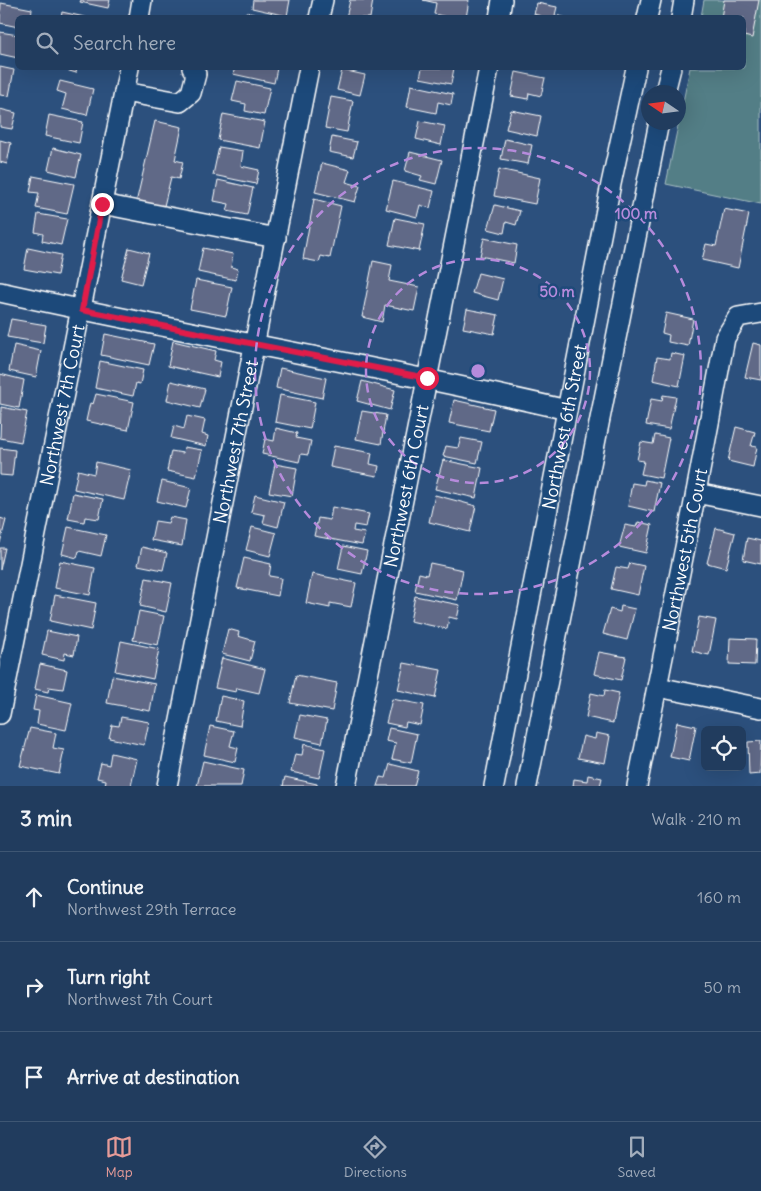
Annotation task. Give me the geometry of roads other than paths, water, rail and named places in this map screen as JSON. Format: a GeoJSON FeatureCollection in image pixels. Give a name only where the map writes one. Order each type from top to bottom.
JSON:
{"type":"FeatureCollection","features":[{"type":"Feature","properties":{"kind":"street"},"geometry":{"type":"LineString","coordinates":[[140,15],[142,0]]}},
{"type":"Feature","properties":{"kind":"street"},"geometry":{"type":"LineString","coordinates":[[320,15],[323,0]]}},
{"type":"Feature","properties":{"kind":"street"},"geometry":{"type":"LineString","coordinates":[[500,15],[502,0]]}},
{"type":"Feature","properties":{"kind":"street"},"geometry":{"type":"LineString","coordinates":[[648,15],[651,0]]}},
{"type":"Feature","properties":{"kind":"street"},"geometry":{"type":"LineString","coordinates":[[682,15],[684,0]]}},
{"type":"Feature","properties":{"kind":"street","name":"Northwest 7th Court"},"geometry":{"type":"LineString","coordinates":[[0,714],[129,70]]}},
{"type":"Feature","properties":{"kind":"street"},"geometry":{"type":"LineString","coordinates":[[124,92],[180,102],[191,93],[196,74],[193,70]]}},
{"type":"Feature","properties":{"kind":"street","name":"Northwest 7th Street"},"geometry":{"type":"LineString","coordinates":[[167,786],[310,70]]}},
{"type":"Feature","properties":{"kind":"street","name":"Northwest 6th Court"},"geometry":{"type":"LineString","coordinates":[[346,786],[489,70]]}},
{"type":"Feature","properties":{"kind":"street","name":"Northwest 6th Street"},"geometry":{"type":"LineString","coordinates":[[494,786],[611,184],[636,70]]}},
{"type":"Feature","properties":{"kind":"street"},"geometry":{"type":"LineString","coordinates":[[667,85],[671,70]]}},
{"type":"Feature","properties":{"kind":"street","name":"Northwest 6th Street"},"geometry":{"type":"LineString","coordinates":[[527,786],[657,130]]}},
{"type":"Feature","properties":{"kind":"street"},"geometry":{"type":"LineString","coordinates":[[102,204],[276,238]]}},
{"type":"Feature","properties":{"kind":"street"},"geometry":{"type":"LineString","coordinates":[[0,292],[427,378],[567,410]]}},
{"type":"Feature","properties":{"kind":"street","name":"Northwest 5th Court"},"geometry":{"type":"LineString","coordinates":[[637,786],[658,687],[725,338],[738,317],[761,313]]}},
{"type":"Feature","properties":{"kind":"street"},"geometry":{"type":"LineString","coordinates":[[696,493],[761,506]]}},
{"type":"Feature","properties":{"kind":"street"},"geometry":{"type":"LineString","coordinates":[[658,687],[761,708]]}}]}
